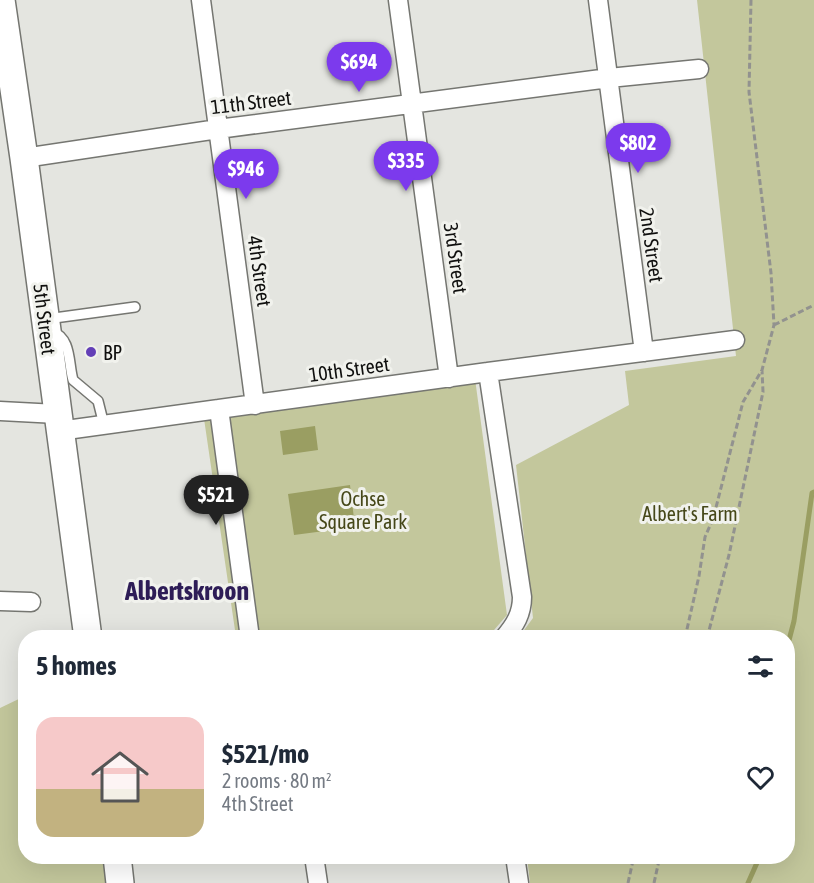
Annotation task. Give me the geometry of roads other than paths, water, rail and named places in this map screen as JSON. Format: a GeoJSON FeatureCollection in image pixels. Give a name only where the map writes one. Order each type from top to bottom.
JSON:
{"type":"FeatureCollection","features":[{"type":"Feature","properties":{"kind":"main road","name":"5th Street"},"geometry":{"type":"LineString","coordinates":[[1,0],[3,34],[24,158],[87,630]]}},
{"type":"Feature","properties":{"kind":"main road"},"geometry":{"type":"LineString","coordinates":[[118,864],[120,883]]}},
{"type":"Feature","properties":{"kind":"street","name":"4th Street"},"geometry":{"type":"LineString","coordinates":[[201,0],[255,405]]}},
{"type":"Feature","properties":{"kind":"street","name":"3rd Street"},"geometry":{"type":"LineString","coordinates":[[398,0],[449,378]]}},
{"type":"Feature","properties":{"kind":"street","name":"2nd Street"},"geometry":{"type":"LineString","coordinates":[[598,0],[644,352]]}},
{"type":"Feature","properties":{"kind":"street","name":"11th Street"},"geometry":{"type":"LineString","coordinates":[[24,158],[218,129],[609,78],[699,69]]}},
{"type":"Feature","properties":{"kind":"street","name":"10th Street"},"geometry":{"type":"LineString","coordinates":[[0,411],[58,423],[104,425],[735,340]]}},
{"type":"Feature","properties":{"kind":"street"},"geometry":{"type":"LineString","coordinates":[[488,372],[522,597],[522,607],[517,621],[510,630]]}},
{"type":"Feature","properties":{"kind":"street"},"geometry":{"type":"LineString","coordinates":[[219,409],[249,630]]}},
{"type":"Feature","properties":{"kind":"street"},"geometry":{"type":"LineString","coordinates":[[0,601],[31,602]]}},
{"type":"Feature","properties":{"kind":"street"},"geometry":{"type":"LineString","coordinates":[[315,864],[318,883]]}},
{"type":"Feature","properties":{"kind":"street"},"geometry":{"type":"LineString","coordinates":[[516,864],[519,883]]}},
{"type":"Feature","properties":{"kind":"lane"},"geometry":{"type":"LineString","coordinates":[[46,324],[135,307]]}},
{"type":"Feature","properties":{"kind":"lane"},"geometry":{"type":"LineString","coordinates":[[46,324],[65,341],[73,380],[98,401],[104,425]]}},
{"type":"Feature","properties":{"kind":"waterway"},"geometry":{"type":"LineString","coordinates":[[792,630],[812,493],[814,492]]}},
{"type":"Feature","properties":{"kind":"waterway"},"geometry":{"type":"LineString","coordinates":[[748,883],[756,864]]}},
{"type":"Feature","properties":{"kind":"place","name":"BP"},"geometry":{"type":"Point","coordinates":[91,352]}},
{"type":"Feature","properties":{"kind":"district","name":"Albertskroon"},"geometry":{"type":"Point","coordinates":[187,591]}},
{"type":"Feature","properties":{"kind":"park label","name":"Ochse Square Park"},"geometry":{"type":"Point","coordinates":[363,510]}},
{"type":"Feature","properties":{"kind":"park label","name":"Albert's Farm"},"geometry":{"type":"Point","coordinates":[690,513]}}]}
